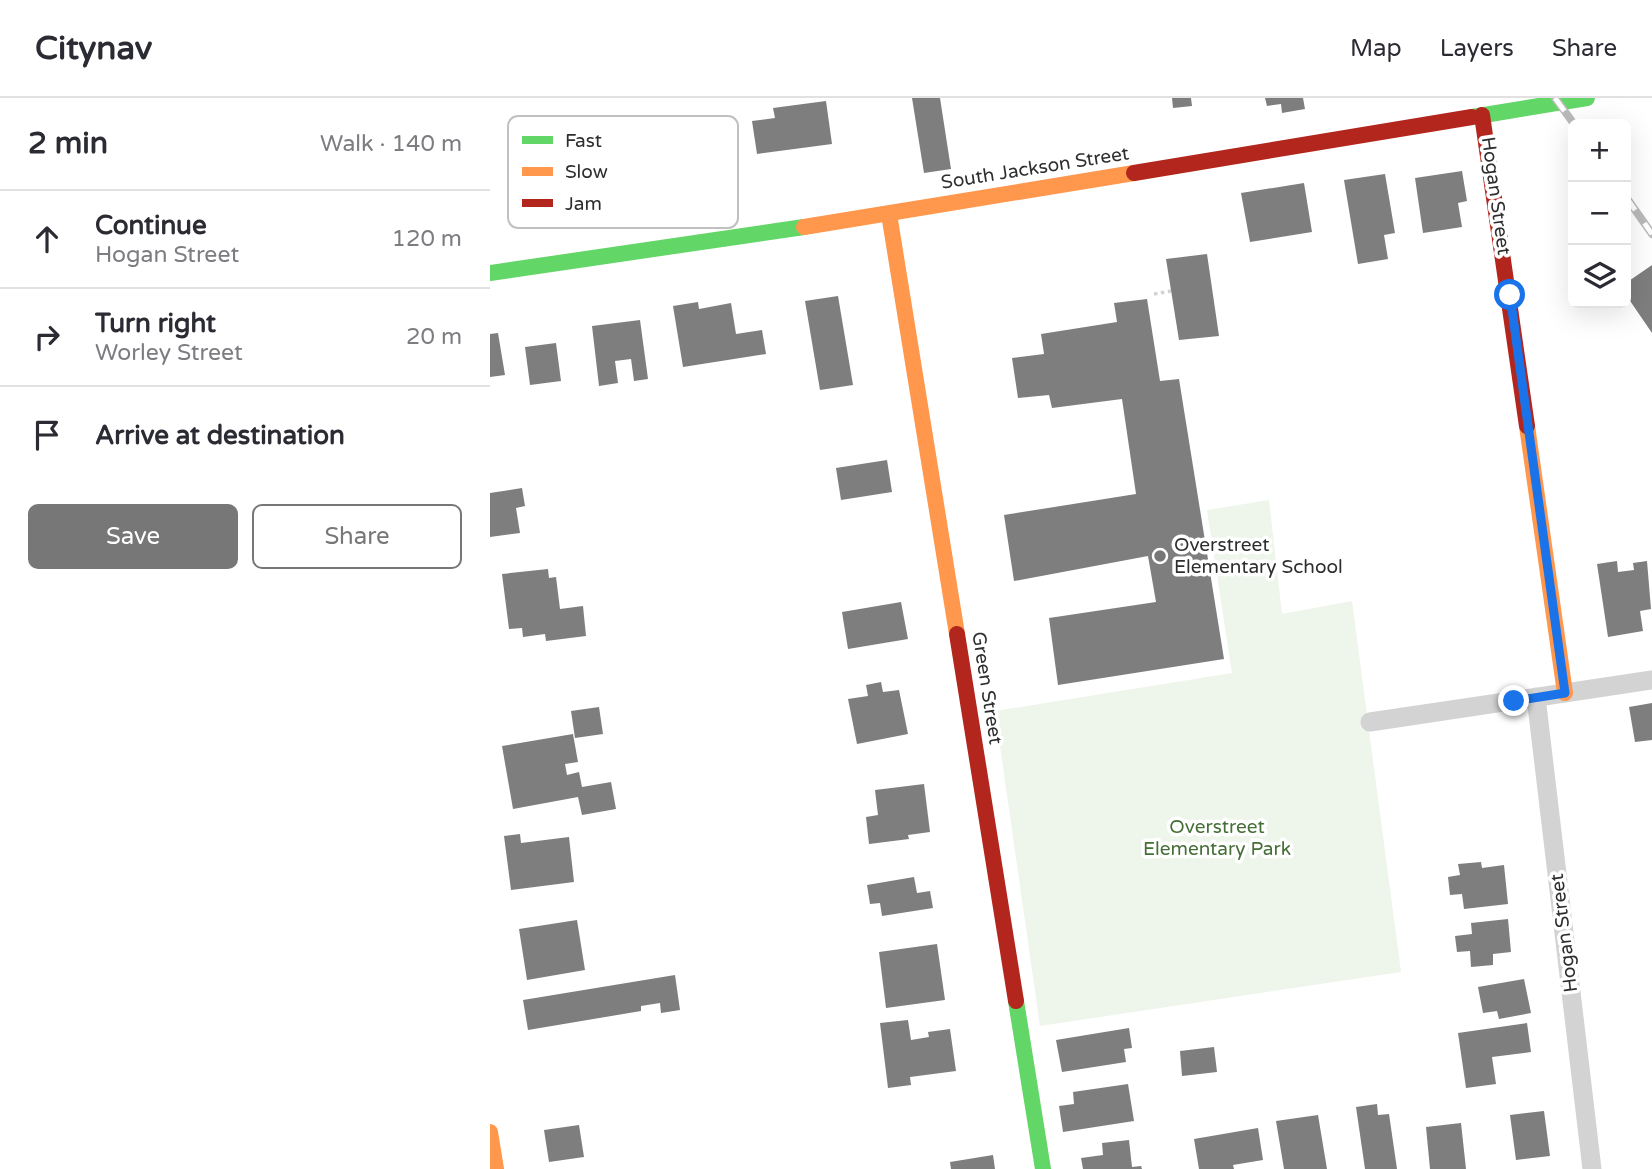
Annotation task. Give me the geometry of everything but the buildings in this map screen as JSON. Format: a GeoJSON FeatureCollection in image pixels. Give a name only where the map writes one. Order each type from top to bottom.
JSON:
{"type":"FeatureCollection","features":[{"type":"Feature","properties":{"kind":"street","name":"South Jackson Street"},"geometry":{"type":"LineString","coordinates":[[490,273],[889,214],[1587,98]]}},
{"type":"Feature","properties":{"kind":"street","name":"Hogan Street"},"geometry":{"type":"LineString","coordinates":[[1482,115],[1565,693]]}},
{"type":"Feature","properties":{"kind":"street","name":"Green Street"},"geometry":{"type":"LineString","coordinates":[[889,214],[1043,1169]]}},
{"type":"Feature","properties":{"kind":"street"},"geometry":{"type":"LineString","coordinates":[[1370,722],[1652,680]]}},
{"type":"Feature","properties":{"kind":"street","name":"Hogan Street"},"geometry":{"type":"LineString","coordinates":[[1536,697],[1592,1169]]}},
{"type":"Feature","properties":{"kind":"street"},"geometry":{"type":"LineString","coordinates":[[490,1132],[496,1169]]}},
{"type":"Feature","properties":{"kind":"path"},"geometry":{"type":"LineString","coordinates":[[1154,294],[1171,292]]}},
{"type":"Feature","properties":{"kind":"green space","name":"Overstreet Elementary Park"},"geometry":{"type":"Polygon","coordinates":[[[1269,500],[1282,614],[1352,601],[1401,972],[1040,1026],[995,711],[1232,673],[1207,510],[1269,500]]]}},
{"type":"Feature","properties":{"kind":"railway"},"geometry":{"type":"LineString","coordinates":[[1555,98],[1570,119]]}},
{"type":"Feature","properties":{"kind":"railway"},"geometry":{"type":"LineString","coordinates":[[1631,204],[1652,234]]}},
{"type":"Feature","properties":{"kind":"traffic: fast"},"geometry":{"type":"LineString","coordinates":[[1472,117],[1587,98]]}},
{"type":"Feature","properties":{"kind":"traffic: fast"},"geometry":{"type":"LineString","coordinates":[[490,273],[804,227]]}},
{"type":"Feature","properties":{"kind":"traffic: fast"},"geometry":{"type":"LineString","coordinates":[[1016,1001],[1043,1169]]}},
{"type":"Feature","properties":{"kind":"traffic: slow"},"geometry":{"type":"LineString","coordinates":[[804,227],[1134,173]]}},
{"type":"Feature","properties":{"kind":"traffic: slow"},"geometry":{"type":"LineString","coordinates":[[889,214],[957,634]]}},
{"type":"Feature","properties":{"kind":"traffic: slow"},"geometry":{"type":"LineString","coordinates":[[1527,426],[1565,693]]}},
{"type":"Feature","properties":{"kind":"traffic: slow"},"geometry":{"type":"LineString","coordinates":[[490,1132],[496,1169]]}},
{"type":"Feature","properties":{"kind":"traffic: jam"},"geometry":{"type":"LineString","coordinates":[[1482,115],[1527,426]]}},
{"type":"Feature","properties":{"kind":"traffic: jam"},"geometry":{"type":"LineString","coordinates":[[1134,173],[1472,117]]}},
{"type":"Feature","properties":{"kind":"traffic: jam"},"geometry":{"type":"LineString","coordinates":[[957,634],[1016,1001]]}},
{"type":"Feature","properties":{"kind":"place","name":"Overstreet Elementary School"},"geometry":{"type":"Point","coordinates":[1160,556]}},
{"type":"Feature","properties":{"kind":"route"},"geometry":{"type":"LineString","coordinates":[[1510,295],[1565,693],[1514,701]]}}]}
